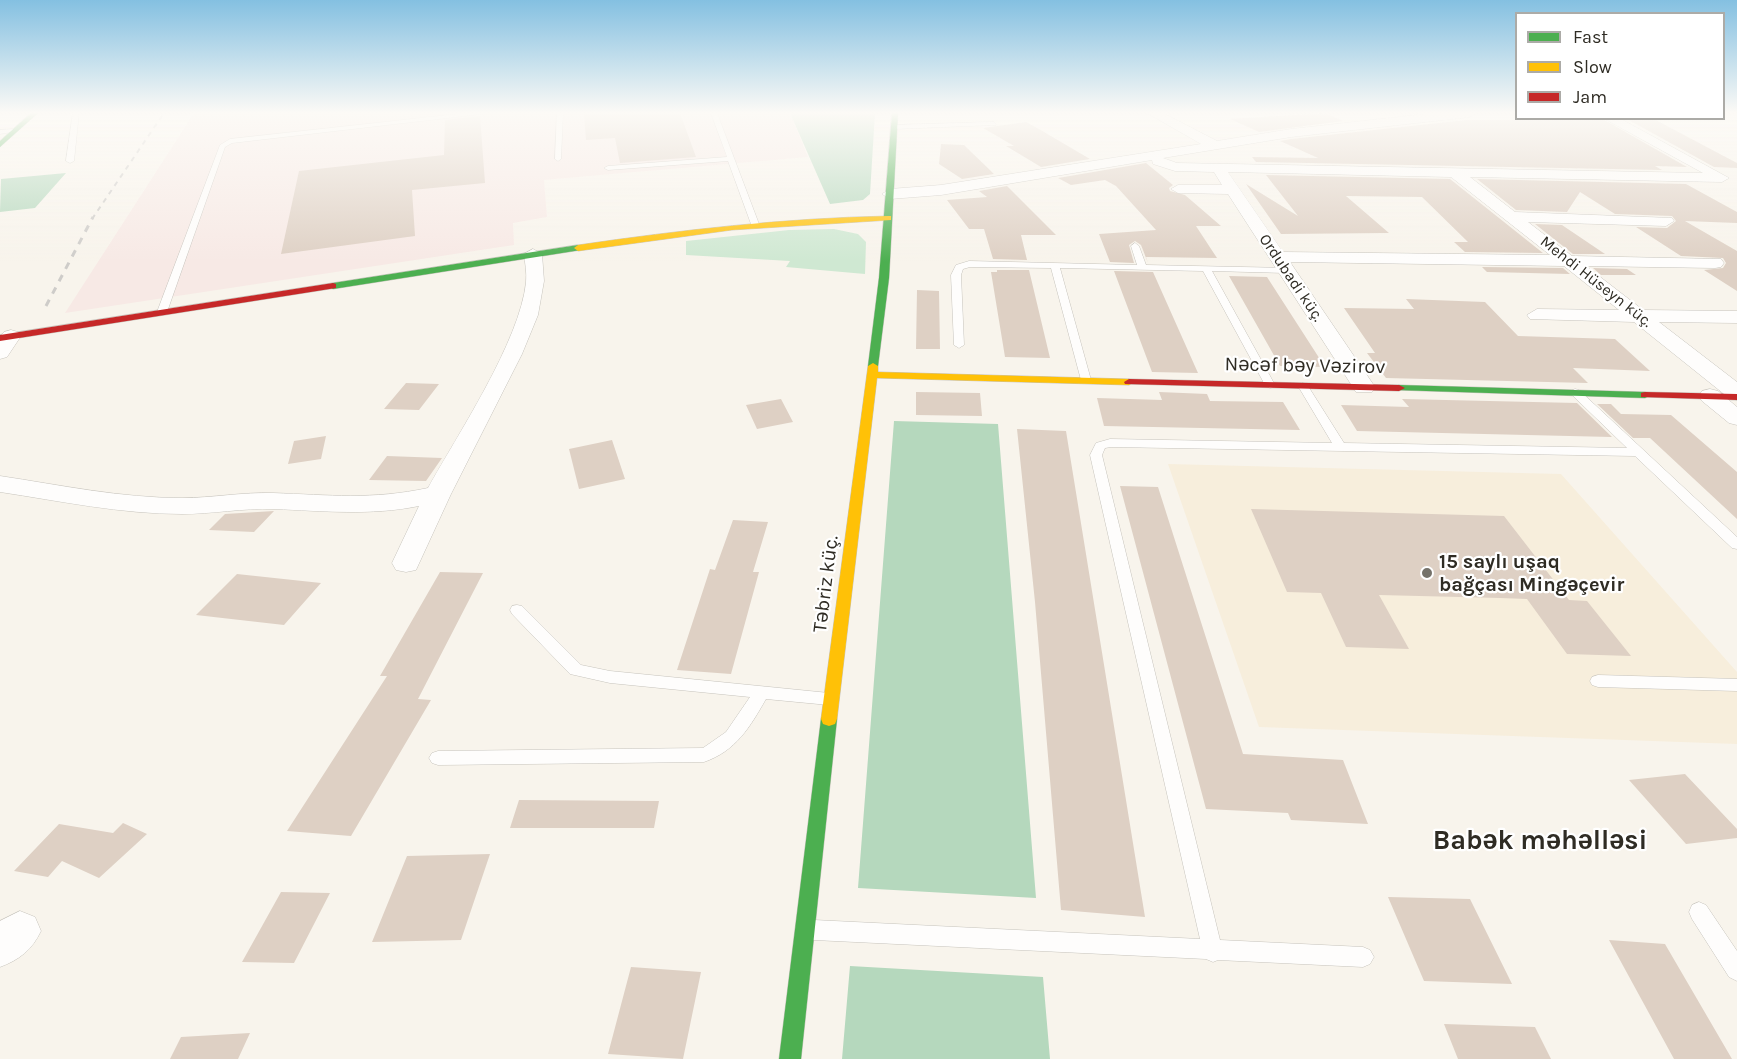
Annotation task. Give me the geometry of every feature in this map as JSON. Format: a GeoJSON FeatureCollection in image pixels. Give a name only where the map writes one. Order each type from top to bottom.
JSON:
{"type":"FeatureCollection","features":[{"type":"Feature","properties":{"kind":"main road","name":"Təbriz küç."},"geometry":{"type":"LineString","coordinates":[[790,1059],[831,699],[873,375],[892,162]]}},
{"type":"Feature","properties":{"kind":"main road"},"geometry":{"type":"LineString","coordinates":[[4,342],[162,312],[533,254],[755,224],[810,219],[888,218]]}},
{"type":"Feature","properties":{"kind":"main road","name":"Nəcəf bəy Vəzirov"},"geometry":{"type":"LineString","coordinates":[[873,375],[1737,395]]}},
{"type":"Feature","properties":{"kind":"street"},"geometry":{"type":"LineString","coordinates":[[890,194],[941,190],[1106,162]]}},
{"type":"Feature","properties":{"kind":"street"},"geometry":{"type":"LineString","coordinates":[[1161,162],[1167,166],[1218,168],[1722,178]]}},
{"type":"Feature","properties":{"kind":"street"},"geometry":{"type":"LineString","coordinates":[[1693,162],[1737,186]]}},
{"type":"Feature","properties":{"kind":"street","name":"Ordubadi küç."},"geometry":{"type":"LineString","coordinates":[[1218,168],[1364,387]]}},
{"type":"Feature","properties":{"kind":"street","name":"Mehdi Hüseyn küç."},"geometry":{"type":"LineString","coordinates":[[1455,172],[1737,395]]}},
{"type":"Feature","properties":{"kind":"street"},"geometry":{"type":"LineString","coordinates":[[1178,189],[1232,190]]}},
{"type":"Feature","properties":{"kind":"street"},"geometry":{"type":"LineString","coordinates":[[1514,217],[1666,220]]}},
{"type":"Feature","properties":{"kind":"street"},"geometry":{"type":"LineString","coordinates":[[406,563],[438,494],[512,354],[528,315],[535,280],[533,254]]}},
{"type":"Feature","properties":{"kind":"street"},"geometry":{"type":"LineString","coordinates":[[1282,264],[1568,261],[1715,263]]}},
{"type":"Feature","properties":{"kind":"street"},"geometry":{"type":"LineString","coordinates":[[1537,315],[1737,317]]}},
{"type":"Feature","properties":{"kind":"street"},"geometry":{"type":"LineString","coordinates":[[1710,396],[1737,418]]}},
{"type":"Feature","properties":{"kind":"street"},"geometry":{"type":"LineString","coordinates":[[0,484],[128,503],[182,506],[271,501],[345,506],[391,504],[438,494]]}},
{"type":"Feature","properties":{"kind":"lane"},"geometry":{"type":"LineString","coordinates":[[162,312],[216,162]]}},
{"type":"Feature","properties":{"kind":"lane"},"geometry":{"type":"LineString","coordinates":[[608,168],[684,162]]}},
{"type":"Feature","properties":{"kind":"lane"},"geometry":{"type":"LineString","coordinates":[[732,162],[755,224]]}},
{"type":"Feature","properties":{"kind":"lane"},"geometry":{"type":"LineString","coordinates":[[1135,246],[1143,268]]}},
{"type":"Feature","properties":{"kind":"lane"},"geometry":{"type":"LineString","coordinates":[[959,345],[956,274],[959,267],[969,264],[1206,269],[1282,264]]}},
{"type":"Feature","properties":{"kind":"lane"},"geometry":{"type":"LineString","coordinates":[[1055,266],[1086,380]]}},
{"type":"Feature","properties":{"kind":"lane"},"geometry":{"type":"LineString","coordinates":[[1206,269],[1270,385]]}},
{"type":"Feature","properties":{"kind":"lane"},"geometry":{"type":"LineString","coordinates":[[1303,386],[1340,447]]}},
{"type":"Feature","properties":{"kind":"lane"},"geometry":{"type":"LineString","coordinates":[[1575,392],[1737,545]]}},
{"type":"Feature","properties":{"kind":"lane"},"geometry":{"type":"LineString","coordinates":[[1213,952],[1096,455],[1100,446],[1110,443],[1638,452]]}},
{"type":"Feature","properties":{"kind":"lane"},"geometry":{"type":"LineString","coordinates":[[517,610],[576,670],[610,677],[831,699]]}},
{"type":"Feature","properties":{"kind":"lane"},"geometry":{"type":"LineString","coordinates":[[1598,681],[1737,685]]}},
{"type":"Feature","properties":{"kind":"lane"},"geometry":{"type":"LineString","coordinates":[[438,758],[704,755],[720,749],[735,736],[762,692]]}},
{"type":"Feature","properties":{"kind":"lane"},"geometry":{"type":"LineString","coordinates":[[1700,912],[1737,970]]}},
{"type":"Feature","properties":{"kind":"lane"},"geometry":{"type":"LineString","coordinates":[[806,930],[1213,952],[1363,957]]}},
{"type":"Feature","properties":{"kind":"shaded area"},"geometry":{"type":"Polygon","coordinates":[[[162,162],[746,162],[544,180],[547,217],[513,223],[514,245],[65,313],[162,162]]]}},
{"type":"Feature","properties":{"kind":"shaded area","name":"15 saylı uşaq bağçası Mingəçevir"},"geometry":{"type":"Polygon","coordinates":[[[1168,464],[1561,474],[1737,672],[1737,744],[1259,727],[1168,464]]]}},
{"type":"Feature","properties":{"kind":"green space"},"geometry":{"type":"Polygon","coordinates":[[[812,162],[872,162],[870,194],[863,200],[830,204],[812,162]]]}},
{"type":"Feature","properties":{"kind":"green space"},"geometry":{"type":"Polygon","coordinates":[[[66,173],[35,208],[0,212],[1,179],[66,173]]]}},
{"type":"Feature","properties":{"kind":"green space"},"geometry":{"type":"Polygon","coordinates":[[[834,229],[858,234],[866,242],[865,274],[786,267],[790,261],[686,255],[686,241],[789,230],[834,229]]]}},
{"type":"Feature","properties":{"kind":"green space"},"geometry":{"type":"Polygon","coordinates":[[[894,421],[998,424],[1036,898],[858,888],[894,421]]]}},
{"type":"Feature","properties":{"kind":"green space"},"geometry":{"type":"Polygon","coordinates":[[[850,966],[1043,977],[1050,1059],[842,1059],[850,966]]]}},
{"type":"Feature","properties":{"kind":"building"},"geometry":{"type":"Polygon","coordinates":[[[377,162],[483,162],[485,183],[412,190],[415,236],[281,254],[299,171],[377,162]]]}},
{"type":"Feature","properties":{"kind":"building"},"geometry":{"type":"Polygon","coordinates":[[[982,162],[994,174],[962,179],[939,164],[982,162]]]}},
{"type":"Feature","properties":{"kind":"building"},"geometry":{"type":"Polygon","coordinates":[[[1033,162],[1069,162],[1041,167],[1033,162]]]}},
{"type":"Feature","properties":{"kind":"building"},"geometry":{"type":"Polygon","coordinates":[[[1277,162],[1679,162],[1687,167],[1655,166],[1662,170],[1277,162]]]}},
{"type":"Feature","properties":{"kind":"building"},"geometry":{"type":"Polygon","coordinates":[[[1706,162],[1737,163],[1737,168],[1714,167],[1706,162]]]}},
{"type":"Feature","properties":{"kind":"building"},"geometry":{"type":"Polygon","coordinates":[[[1146,163],[1173,185],[1169,188],[1170,191],[1185,195],[1221,226],[1196,226],[1217,258],[1146,257],[1148,263],[1141,245],[1135,241],[1129,245],[1134,263],[1110,262],[1099,234],[1156,230],[1116,186],[1105,180],[1071,185],[1058,178],[1146,163]]]}},
{"type":"Feature","properties":{"kind":"building"},"geometry":{"type":"Polygon","coordinates":[[[1266,175],[1450,179],[1543,253],[1465,252],[1454,242],[1468,242],[1422,197],[1346,196],[1389,233],[1281,234],[1246,184],[1298,216],[1266,175]]]}},
{"type":"Feature","properties":{"kind":"building"},"geometry":{"type":"Polygon","coordinates":[[[1477,179],[1686,184],[1737,212],[1737,223],[1685,221],[1737,251],[1737,291],[1704,270],[1723,268],[1726,263],[1723,258],[1681,256],[1636,227],[1667,228],[1676,221],[1672,216],[1615,214],[1580,192],[1567,212],[1516,210],[1477,179]]]}},
{"type":"Feature","properties":{"kind":"building"},"geometry":{"type":"Polygon","coordinates":[[[1007,186],[1056,235],[1021,235],[1027,260],[993,259],[984,229],[969,229],[947,200],[987,197],[979,191],[1007,186]]]}},
{"type":"Feature","properties":{"kind":"building"},"geometry":{"type":"Polygon","coordinates":[[[1535,224],[1562,225],[1605,254],[1573,254],[1535,224]]]}},
{"type":"Feature","properties":{"kind":"building"},"geometry":{"type":"Polygon","coordinates":[[[1482,267],[1563,268],[1570,274],[1487,272],[1482,267]]]}},
{"type":"Feature","properties":{"kind":"building"},"geometry":{"type":"Polygon","coordinates":[[[1593,268],[1627,269],[1636,275],[1601,275],[1593,268]]]}},
{"type":"Feature","properties":{"kind":"building"},"geometry":{"type":"Polygon","coordinates":[[[997,270],[1029,270],[1050,358],[1005,357],[991,272],[997,272],[997,270]]]}},
{"type":"Feature","properties":{"kind":"building"},"geometry":{"type":"Polygon","coordinates":[[[1114,271],[1153,272],[1198,373],[1152,372],[1114,271]]]}},
{"type":"Feature","properties":{"kind":"building"},"geometry":{"type":"Polygon","coordinates":[[[1229,276],[1267,277],[1325,367],[1280,366],[1229,276]]]}},
{"type":"Feature","properties":{"kind":"building"},"geometry":{"type":"Polygon","coordinates":[[[917,290],[939,291],[940,349],[916,349],[917,290]]]}},
{"type":"Feature","properties":{"kind":"building"},"geometry":{"type":"Polygon","coordinates":[[[1406,299],[1485,302],[1518,336],[1615,339],[1650,371],[1573,368],[1588,383],[1386,378],[1367,353],[1375,353],[1344,308],[1414,309],[1406,299]]]}},
{"type":"Feature","properties":{"kind":"building"},"geometry":{"type":"Polygon","coordinates":[[[406,383],[439,384],[419,410],[384,409],[406,383]]]}},
{"type":"Feature","properties":{"kind":"building"},"geometry":{"type":"Polygon","coordinates":[[[916,392],[980,393],[982,416],[916,415],[916,392]]]}},
{"type":"Feature","properties":{"kind":"building"},"geometry":{"type":"Polygon","coordinates":[[[1159,392],[1207,394],[1210,401],[1283,402],[1300,430],[1104,426],[1097,398],[1162,400],[1159,392]]]}},
{"type":"Feature","properties":{"kind":"building"},"geometry":{"type":"Polygon","coordinates":[[[781,399],[793,422],[757,429],[746,405],[781,399]]]}},
{"type":"Feature","properties":{"kind":"building"},"geometry":{"type":"Polygon","coordinates":[[[1402,399],[1577,403],[1612,437],[1357,431],[1341,405],[1409,407],[1402,399]]]}},
{"type":"Feature","properties":{"kind":"building"},"geometry":{"type":"Polygon","coordinates":[[[1597,404],[1611,404],[1621,414],[1671,415],[1737,472],[1737,519],[1650,438],[1633,438],[1597,404]]]}},
{"type":"Feature","properties":{"kind":"building"},"geometry":{"type":"Polygon","coordinates":[[[1017,429],[1066,431],[1145,917],[1061,910],[1035,602],[1017,429]]]}},
{"type":"Feature","properties":{"kind":"building"},"geometry":{"type":"Polygon","coordinates":[[[326,436],[321,459],[288,464],[294,441],[326,436]]]}},
{"type":"Feature","properties":{"kind":"building"},"geometry":{"type":"Polygon","coordinates":[[[612,440],[625,479],[579,489],[569,449],[612,440]]]}},
{"type":"Feature","properties":{"kind":"building"},"geometry":{"type":"Polygon","coordinates":[[[387,456],[442,458],[426,481],[369,480],[387,456]]]}},
{"type":"Feature","properties":{"kind":"building"},"geometry":{"type":"Polygon","coordinates":[[[1120,486],[1158,487],[1243,754],[1343,760],[1368,824],[1291,820],[1288,813],[1206,809],[1120,486]]]}},
{"type":"Feature","properties":{"kind":"building"},"geometry":{"type":"Polygon","coordinates":[[[1251,509],[1504,516],[1569,600],[1587,601],[1631,656],[1567,654],[1527,599],[1500,598],[1379,595],[1409,649],[1346,647],[1321,593],[1287,592],[1251,509]]]}},
{"type":"Feature","properties":{"kind":"building"},"geometry":{"type":"Polygon","coordinates":[[[274,511],[254,532],[209,530],[225,514],[274,511]]]}},
{"type":"Feature","properties":{"kind":"building"},"geometry":{"type":"Polygon","coordinates":[[[733,520],[768,522],[753,572],[759,572],[731,674],[677,670],[710,569],[715,570],[733,520]]]}},
{"type":"Feature","properties":{"kind":"building"},"geometry":{"type":"Polygon","coordinates":[[[440,572],[483,573],[418,699],[431,700],[351,836],[287,831],[387,676],[380,676],[440,572]]]}},
{"type":"Feature","properties":{"kind":"building"},"geometry":{"type":"Polygon","coordinates":[[[237,574],[321,583],[284,625],[196,615],[237,574]]]}},
{"type":"Feature","properties":{"kind":"building"},"geometry":{"type":"Polygon","coordinates":[[[1685,774],[1737,829],[1737,838],[1686,844],[1629,780],[1685,774]]]}},
{"type":"Feature","properties":{"kind":"building"},"geometry":{"type":"Polygon","coordinates":[[[519,800],[659,801],[654,828],[510,828],[519,800]]]}},
{"type":"Feature","properties":{"kind":"building"},"geometry":{"type":"Polygon","coordinates":[[[123,823],[147,834],[99,878],[62,861],[48,877],[14,871],[59,824],[113,833],[123,823]]]}},
{"type":"Feature","properties":{"kind":"building"},"geometry":{"type":"Polygon","coordinates":[[[490,854],[461,940],[372,942],[407,856],[490,854]]]}},
{"type":"Feature","properties":{"kind":"building"},"geometry":{"type":"Polygon","coordinates":[[[281,892],[330,893],[294,963],[242,962],[281,892]]]}},
{"type":"Feature","properties":{"kind":"building"},"geometry":{"type":"Polygon","coordinates":[[[1388,897],[1470,899],[1512,984],[1424,981],[1388,897]]]}},
{"type":"Feature","properties":{"kind":"building"},"geometry":{"type":"Polygon","coordinates":[[[1609,940],[1665,944],[1732,1059],[1674,1059],[1609,940]]]}},
{"type":"Feature","properties":{"kind":"building"},"geometry":{"type":"Polygon","coordinates":[[[631,967],[701,972],[683,1059],[608,1054],[631,967]]]}},
{"type":"Feature","properties":{"kind":"building"},"geometry":{"type":"Polygon","coordinates":[[[1444,1024],[1535,1027],[1551,1059],[1458,1059],[1444,1024]]]}},
{"type":"Feature","properties":{"kind":"building"},"geometry":{"type":"Polygon","coordinates":[[[250,1033],[238,1059],[170,1059],[181,1037],[250,1033]]]}},
{"type":"Feature","properties":{"kind":"railway"},"geometry":{"type":"LineString","coordinates":[[92,219],[130,162]]}},
{"type":"Feature","properties":{"kind":"railway"},"geometry":{"type":"LineString","coordinates":[[46,306],[93,217]]}},
{"type":"Feature","properties":{"kind":"traffic: fast"},"geometry":{"type":"LineString","coordinates":[[873,366],[884,278],[892,162]]}},
{"type":"Feature","properties":{"kind":"traffic: fast"},"geometry":{"type":"LineString","coordinates":[[333,286],[578,248]]}},
{"type":"Feature","properties":{"kind":"traffic: fast"},"geometry":{"type":"LineString","coordinates":[[1399,388],[1645,395]]}},
{"type":"Feature","properties":{"kind":"traffic: fast"},"geometry":{"type":"LineString","coordinates":[[790,1059],[829,719]]}},
{"type":"Feature","properties":{"kind":"traffic: slow"},"geometry":{"type":"LineString","coordinates":[[578,248],[732,227],[888,218]]}},
{"type":"Feature","properties":{"kind":"traffic: slow"},"geometry":{"type":"LineString","coordinates":[[829,719],[873,366]]}},
{"type":"Feature","properties":{"kind":"traffic: slow"},"geometry":{"type":"LineString","coordinates":[[873,375],[1129,382]]}},
{"type":"Feature","properties":{"kind":"traffic: jam"},"geometry":{"type":"LineString","coordinates":[[0,338],[333,286]]}},
{"type":"Feature","properties":{"kind":"traffic: jam"},"geometry":{"type":"LineString","coordinates":[[1129,382],[1399,388]]}},
{"type":"Feature","properties":{"kind":"traffic: jam"},"geometry":{"type":"LineString","coordinates":[[1645,395],[1737,397]]}},
{"type":"Feature","properties":{"kind":"place","name":"15 saylı uşaq bağçası Mingəçevir"},"geometry":{"type":"Point","coordinates":[1427,573]}},
{"type":"Feature","properties":{"kind":"district","name":"Babək məhəlləsi"},"geometry":{"type":"Point","coordinates":[1540,841]}}]}
